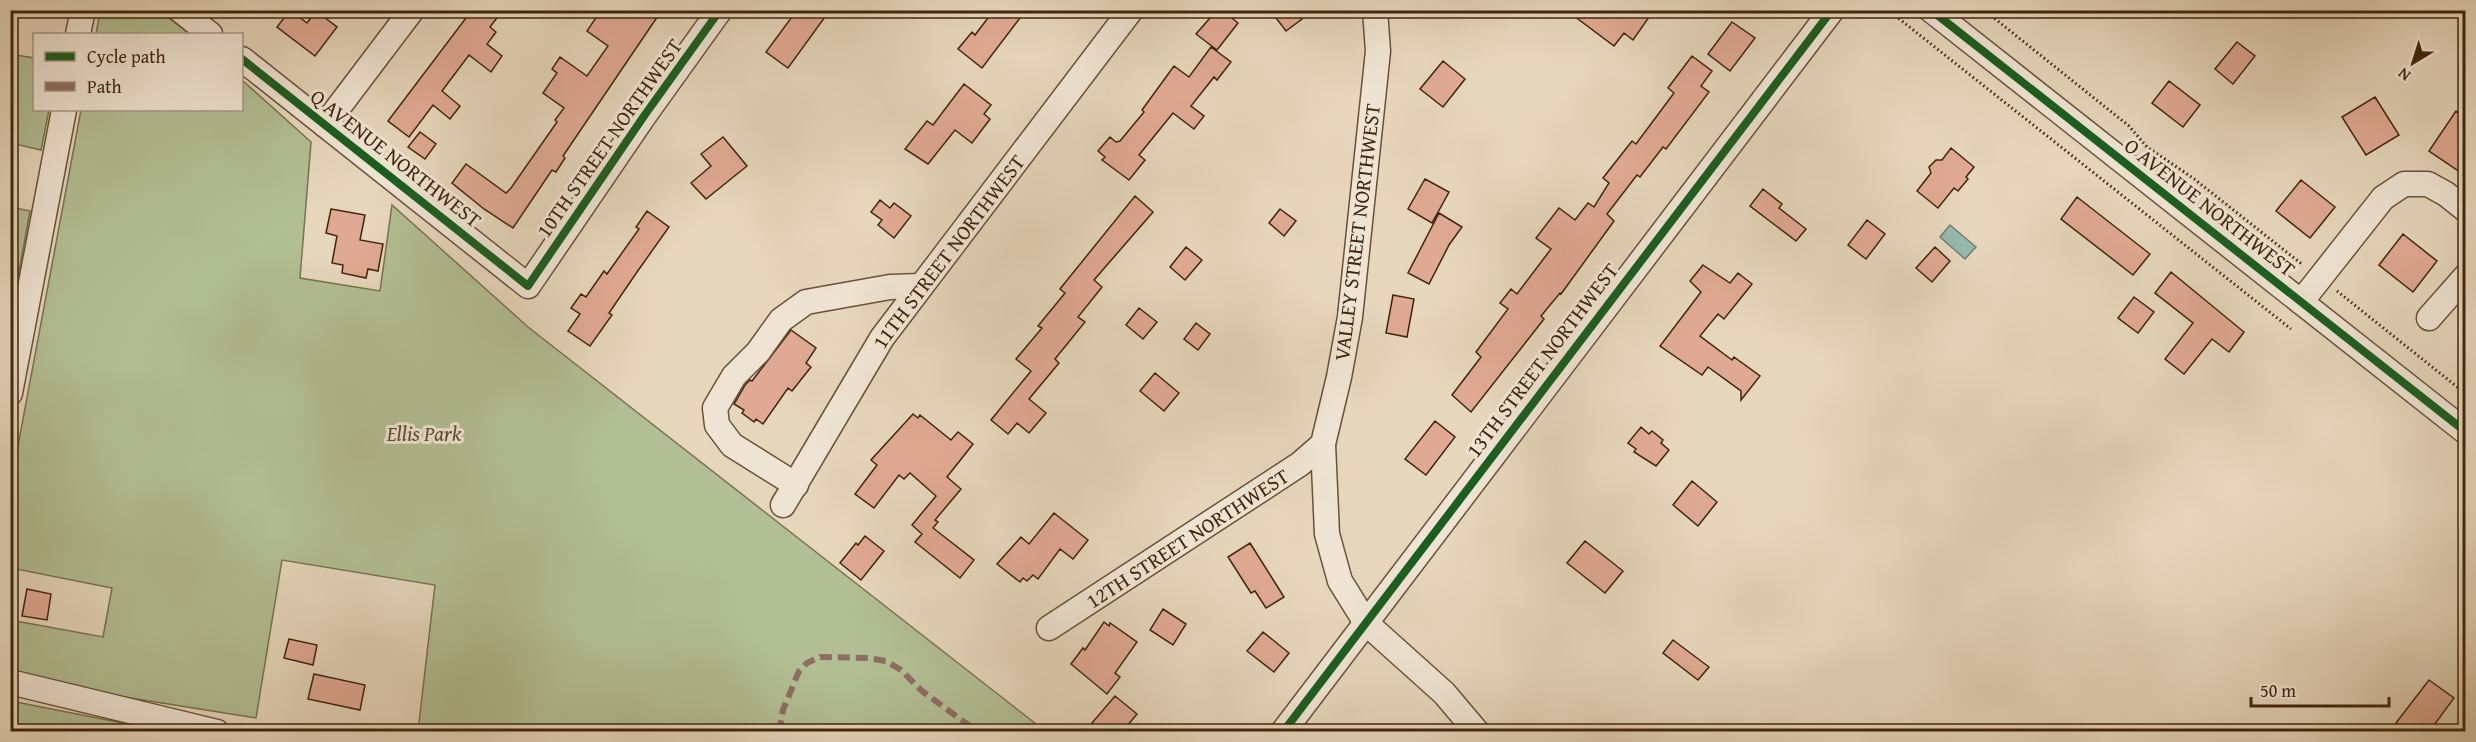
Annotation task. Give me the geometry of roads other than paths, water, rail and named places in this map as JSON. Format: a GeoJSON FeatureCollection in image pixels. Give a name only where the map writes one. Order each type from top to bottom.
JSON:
{"type":"FeatureCollection","features":[{"type":"Feature","properties":{"kind":"street"},"geometry":{"type":"LineString","coordinates":[[78,33],[83,10]]}},
{"type":"Feature","properties":{"kind":"street"},"geometry":{"type":"LineString","coordinates":[[180,10],[209,33]]}},
{"type":"Feature","properties":{"kind":"street"},"geometry":{"type":"LineString","coordinates":[[325,125],[412,10]]}},
{"type":"Feature","properties":{"kind":"street","name":"10TH STREET NORTHWEST"},"geometry":{"type":"LineString","coordinates":[[528,286],[644,116],[720,10]]}},
{"type":"Feature","properties":{"kind":"street","name":"11TH STREET NORTHWEST"},"geometry":{"type":"LineString","coordinates":[[783,505],[882,338],[1131,10]]}},
{"type":"Feature","properties":{"kind":"street","name":"VALLEY STREET NORTHWEST"},"geometry":{"type":"LineString","coordinates":[[1375,10],[1378,51],[1350,317],[1323,444],[1327,534],[1340,580],[1366,623],[1444,693],[1477,732]]}},
{"type":"Feature","properties":{"kind":"street","name":"13TH STREET NORTHWEST"},"geometry":{"type":"LineString","coordinates":[[1283,732],[1832,10]]}},
{"type":"Feature","properties":{"kind":"street","name":"O AVENUE NORTHWEST"},"geometry":{"type":"LineString","coordinates":[[1931,10],[2466,432]]}},
{"type":"Feature","properties":{"kind":"street","name":"Q AVENUE NORTHWEST"},"geometry":{"type":"LineString","coordinates":[[243,60],[528,286]]}},
{"type":"Feature","properties":{"kind":"street"},"geometry":{"type":"LineString","coordinates":[[10,393],[64,111]]}},
{"type":"Feature","properties":{"kind":"street"},"geometry":{"type":"LineString","coordinates":[[2301,302],[2384,198],[2404,184],[2428,184],[2446,194],[2466,210]]}},
{"type":"Feature","properties":{"kind":"street"},"geometry":{"type":"LineString","coordinates":[[2429,318],[2466,276]]}},
{"type":"Feature","properties":{"kind":"street"},"geometry":{"type":"LineString","coordinates":[[796,485],[732,445],[717,425],[715,408],[734,376],[758,352],[781,320],[806,302],[890,287],[921,286]]}},
{"type":"Feature","properties":{"kind":"street","name":"12TH STREET NORTHWEST"},"geometry":{"type":"LineString","coordinates":[[1049,628],[1300,464],[1323,444]]}},
{"type":"Feature","properties":{"kind":"street"},"geometry":{"type":"LineString","coordinates":[[10,682],[213,731]]}},
{"type":"Feature","properties":{"kind":"water"},"geometry":{"type":"Polygon","coordinates":[[[1950,225],[1976,247],[1965,259],[1940,237],[1950,225]]]}},
{"type":"Feature","properties":{"kind":"park label","name":"Ellis Park"},"geometry":{"type":"Point","coordinates":[424,433]}}]}
